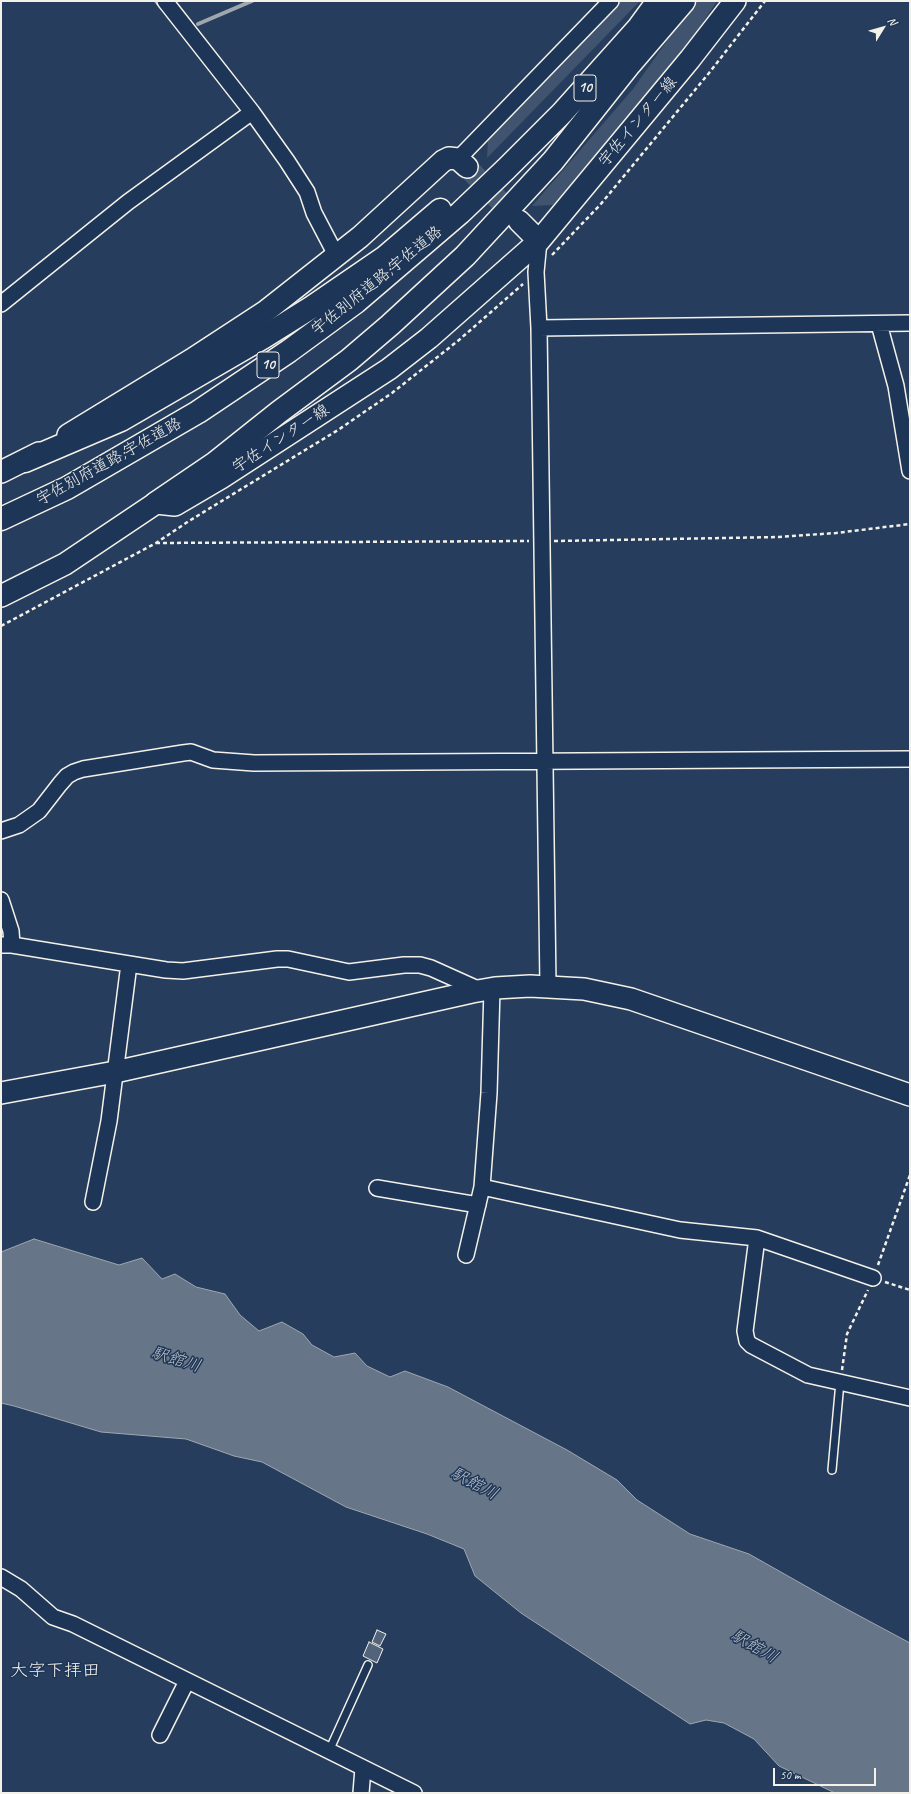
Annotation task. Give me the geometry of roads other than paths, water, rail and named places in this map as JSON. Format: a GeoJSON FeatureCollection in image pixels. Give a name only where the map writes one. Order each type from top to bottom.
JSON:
{"type":"FeatureCollection","features":[{"type":"Feature","properties":{"kind":"highway","name":"宇佐別府道路;宇佐道路"},"geometry":{"type":"LineString","coordinates":[[1,519],[67,488],[198,412],[289,351],[356,302],[460,212],[506,169],[567,107],[639,27],[658,1]]}},
{"type":"Feature","properties":{"kind":"highway"},"geometry":{"type":"LineString","coordinates":[[156,503],[215,463],[279,412],[349,360],[390,325],[465,256],[553,161],[630,64],[684,1]]}},
{"type":"Feature","properties":{"kind":"highway"},"geometry":{"type":"LineString","coordinates":[[26,461],[121,420],[264,337],[312,307],[385,257],[472,184],[506,169]]}},
{"type":"Feature","properties":{"kind":"main road","name":"宇佐インター線"},"geometry":{"type":"LineString","coordinates":[[156,503],[175,505],[311,421],[389,369],[456,316],[539,241],[690,59],[735,1]]}},
{"type":"Feature","properties":{"kind":"main road"},"geometry":{"type":"LineString","coordinates":[[1,472],[26,461],[191,360],[260,315],[360,237],[443,161],[450,158],[462,163]]}},
{"type":"Feature","properties":{"kind":"main road"},"geometry":{"type":"LineString","coordinates":[[519,221],[539,241]]}},
{"type":"Feature","properties":{"kind":"main road"},"geometry":{"type":"LineString","coordinates":[[1,596],[65,564],[156,503]]}},
{"type":"Feature","properties":{"kind":"main road"},"geometry":{"type":"LineString","coordinates":[[1,1093],[115,1072],[486,989],[548,986],[589,989],[631,999],[910,1095]]}},
{"type":"Feature","properties":{"kind":"street"},"geometry":{"type":"LineString","coordinates":[[165,1],[252,112],[307,192],[314,213],[336,255]]}},
{"type":"Feature","properties":{"kind":"street"},"geometry":{"type":"LineString","coordinates":[[462,163],[611,1]]}},
{"type":"Feature","properties":{"kind":"street"},"geometry":{"type":"LineString","coordinates":[[1,304],[128,202],[252,112]]}},
{"type":"Feature","properties":{"kind":"street"},"geometry":{"type":"LineString","coordinates":[[539,241],[536,272],[539,328],[548,986]]}},
{"type":"Feature","properties":{"kind":"street"},"geometry":{"type":"LineString","coordinates":[[539,328],[910,323]]}},
{"type":"Feature","properties":{"kind":"street"},"geometry":{"type":"LineString","coordinates":[[879,324],[896,386],[910,470]]}},
{"type":"Feature","properties":{"kind":"street"},"geometry":{"type":"LineString","coordinates":[[1,831],[19,824],[39,811],[67,776],[74,772],[83,769],[191,752],[213,760],[247,763],[910,758]]}},
{"type":"Feature","properties":{"kind":"street"},"geometry":{"type":"LineString","coordinates":[[1,900],[10,931],[7,945],[182,971],[265,960],[288,959],[349,972],[413,965],[431,968],[486,989],[489,1092],[482,1187],[466,1255]]}},
{"type":"Feature","properties":{"kind":"street"},"geometry":{"type":"LineString","coordinates":[[93,1202],[106,1143],[129,964]]}},
{"type":"Feature","properties":{"kind":"street"},"geometry":{"type":"LineString","coordinates":[[482,1187],[680,1230],[757,1238],[873,1278]]}},
{"type":"Feature","properties":{"kind":"street"},"geometry":{"type":"LineString","coordinates":[[377,1188],[478,1205]]}},
{"type":"Feature","properties":{"kind":"street"},"geometry":{"type":"LineString","coordinates":[[757,1238],[745,1331],[747,1341],[750,1345],[803,1373],[910,1398]]}},
{"type":"Feature","properties":{"kind":"street"},"geometry":{"type":"LineString","coordinates":[[1,1577],[21,1589],[53,1617],[73,1624],[414,1793]]}},
{"type":"Feature","properties":{"kind":"street"},"geometry":{"type":"LineString","coordinates":[[160,1735],[187,1681]]}},
{"type":"Feature","properties":{"kind":"street"},"geometry":{"type":"LineString","coordinates":[[360,1793],[362,1768]]}},
{"type":"Feature","properties":{"kind":"lane"},"geometry":{"type":"LineString","coordinates":[[832,1470],[840,1382]]}},
{"type":"Feature","properties":{"kind":"lane"},"geometry":{"type":"LineString","coordinates":[[329,1751],[368,1665]]}},
{"type":"Feature","properties":{"kind":"water","name":"駅館川"},"geometry":{"type":"Polygon","coordinates":[[[34,1239],[119,1265],[142,1258],[162,1279],[175,1274],[196,1287],[225,1294],[240,1315],[259,1331],[282,1322],[303,1334],[312,1345],[334,1357],[355,1353],[367,1366],[390,1377],[405,1371],[448,1387],[567,1450],[617,1480],[637,1500],[690,1534],[749,1554],[910,1643],[910,1793],[835,1793],[779,1766],[754,1739],[724,1723],[706,1720],[690,1724],[521,1613],[475,1576],[464,1549],[427,1534],[346,1507],[262,1462],[234,1456],[186,1439],[101,1432],[1,1403],[1,1252],[34,1239]]]}},
{"type":"Feature","properties":{"kind":"waterway"},"geometry":{"type":"LineString","coordinates":[[156,1],[162,8]]}},
{"type":"Feature","properties":{"kind":"waterway"},"geometry":{"type":"LineString","coordinates":[[198,24],[252,1]]}},
{"type":"Feature","properties":{"kind":"tunnel"},"geometry":{"type":"LineString","coordinates":[[467,167],[519,221]]}},
{"type":"Feature","properties":{"kind":"district","name":"大字下拝田"},"geometry":{"type":"Point","coordinates":[55,1671]}}]}
